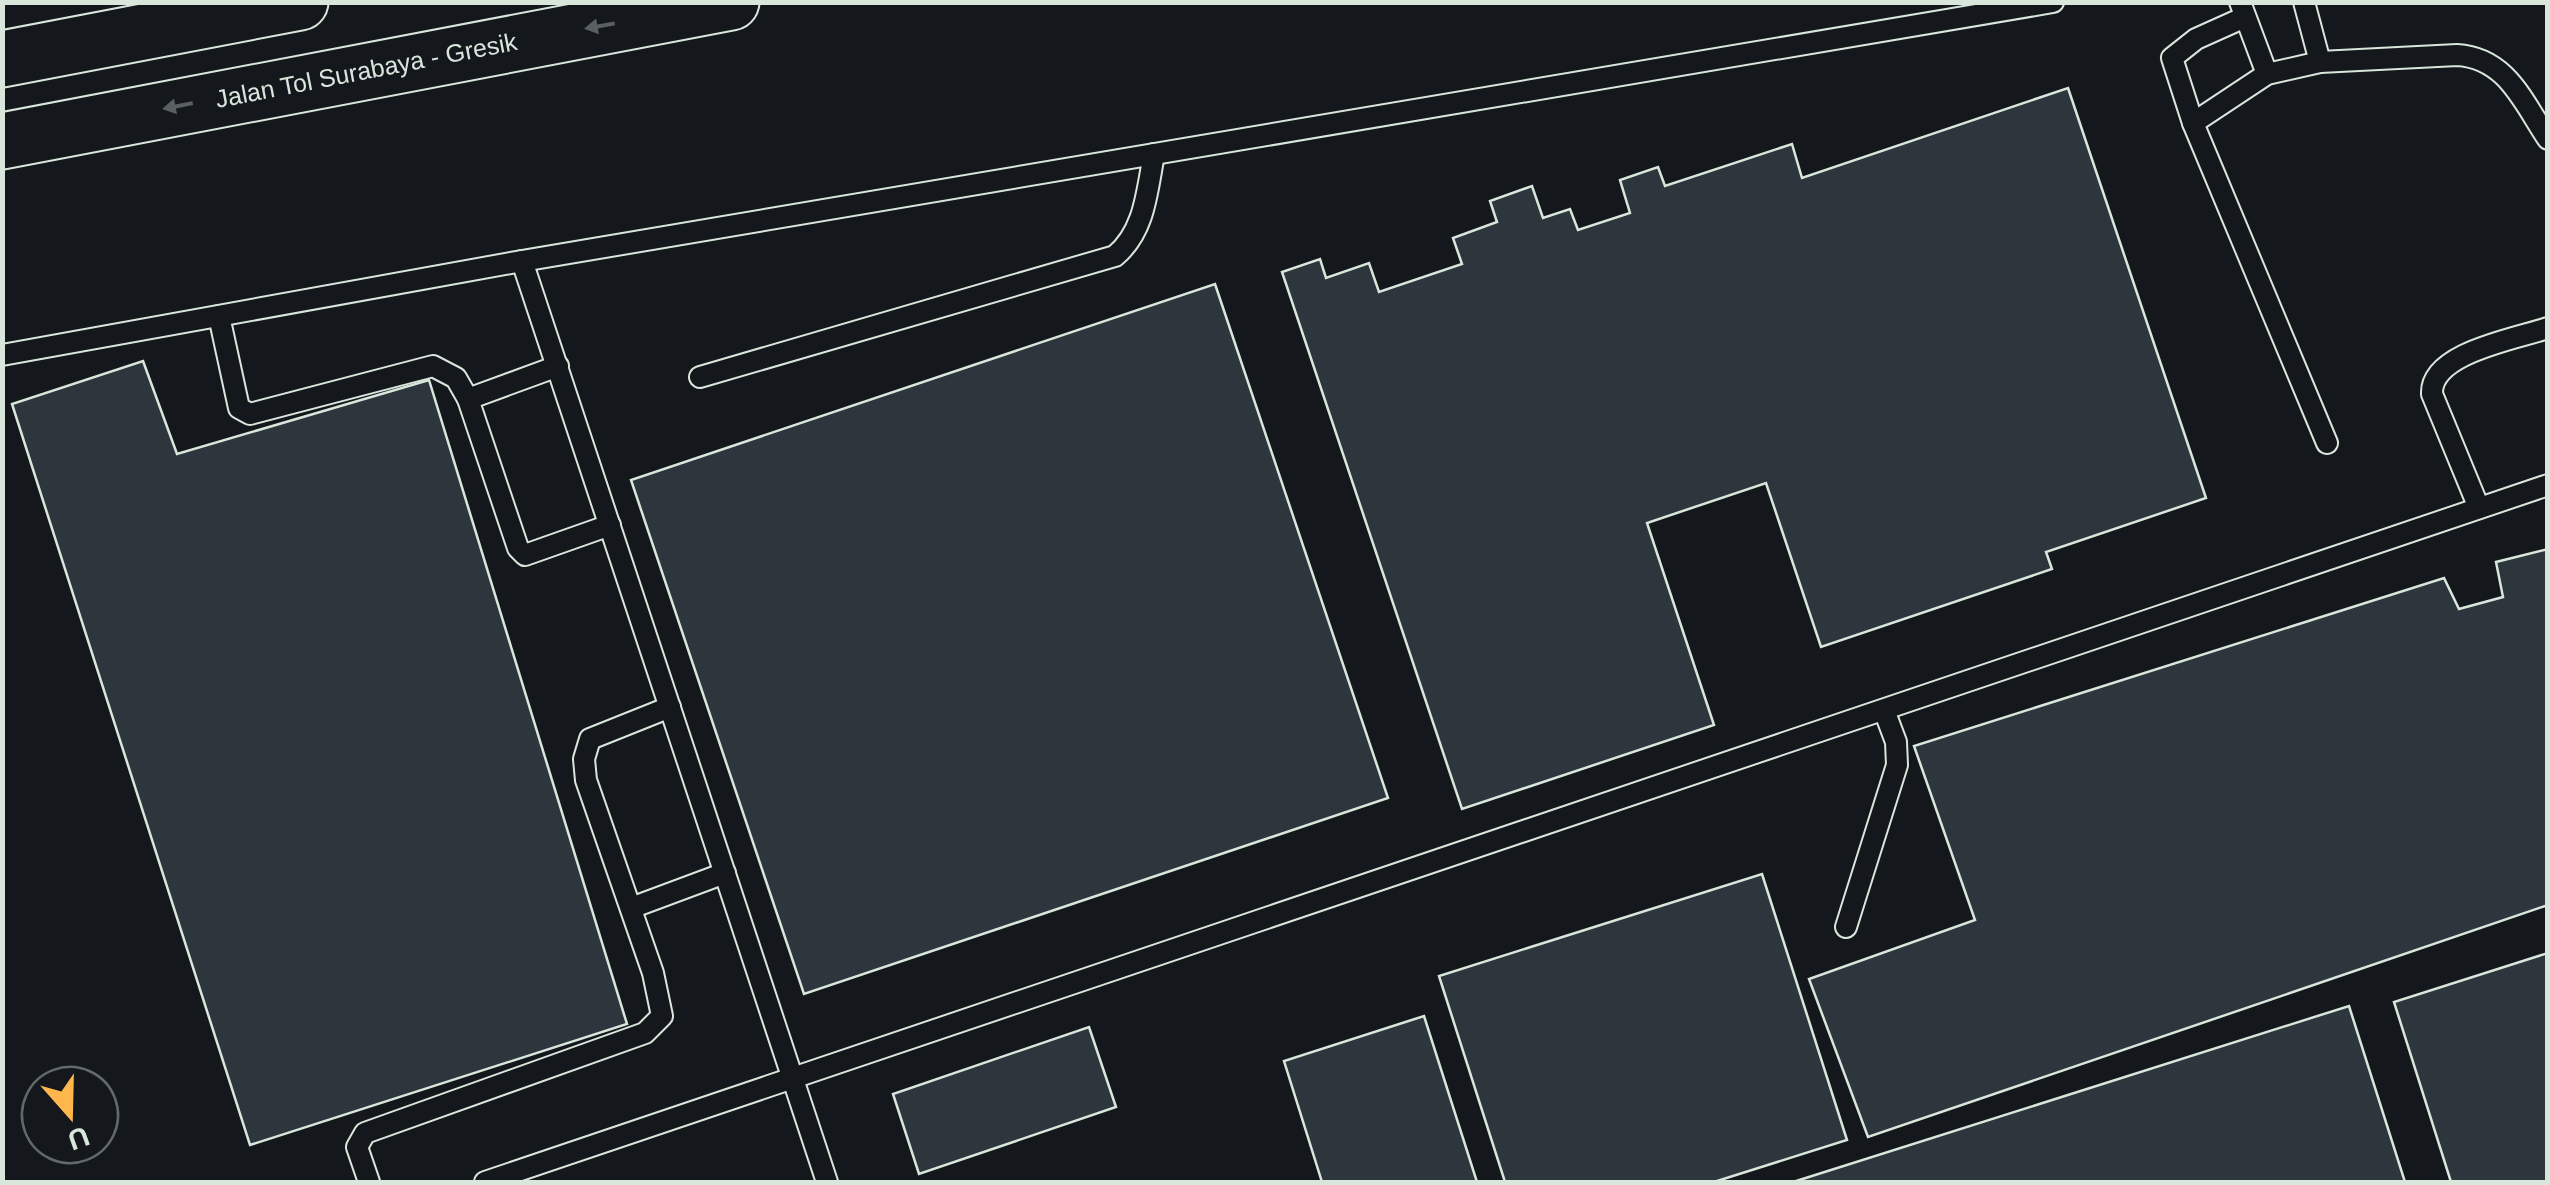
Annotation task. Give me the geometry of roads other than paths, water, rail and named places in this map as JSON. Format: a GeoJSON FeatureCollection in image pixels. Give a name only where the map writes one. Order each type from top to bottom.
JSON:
{"type":"FeatureCollection","features":[{"type":"Feature","properties":{"kind":"highway"},"geometry":{"type":"LineString","coordinates":[[2,58],[300,2]]}},
{"type":"Feature","properties":{"kind":"highway","name":"Jalan Tol Surabaya - Gresik"},"geometry":{"type":"LineString","coordinates":[[2,140],[731,2]]}},
{"type":"Feature","properties":{"kind":"lane"},"geometry":{"type":"LineString","coordinates":[[2,355],[522,260],[2054,2]]}},
{"type":"Feature","properties":{"kind":"lane"},"geometry":{"type":"LineString","coordinates":[[2304,2],[2320,62]]}},
{"type":"Feature","properties":{"kind":"lane"},"geometry":{"type":"LineString","coordinates":[[2267,74],[2243,10],[2172,58],[2193,123],[2327,443]]}},
{"type":"Feature","properties":{"kind":"lane"},"geometry":{"type":"LineString","coordinates":[[2193,123],[2267,74],[2320,62],[2473,56],[2508,77],[2548,139]]}},
{"type":"Feature","properties":{"kind":"lane"},"geometry":{"type":"LineString","coordinates":[[700,377],[1115,256],[1131,243],[1144,209],[1154,154]]}},
{"type":"Feature","properties":{"kind":"lane"},"geometry":{"type":"LineString","coordinates":[[522,260],[827,1182]]}},
{"type":"Feature","properties":{"kind":"lane"},"geometry":{"type":"LineString","coordinates":[[219,316],[239,408],[250,414],[433,366],[456,378],[468,400],[518,548],[525,555],[535,555],[610,525]]}},
{"type":"Feature","properties":{"kind":"lane"},"geometry":{"type":"LineString","coordinates":[[2479,508],[2432,394],[2434,376],[2448,362],[2548,328]]}},
{"type":"Feature","properties":{"kind":"lane"},"geometry":{"type":"LineString","coordinates":[[468,400],[558,366]]}},
{"type":"Feature","properties":{"kind":"lane"},"geometry":{"type":"LineString","coordinates":[[486,1182],[2548,485]]}},
{"type":"Feature","properties":{"kind":"lane"},"geometry":{"type":"LineString","coordinates":[[369,1182],[356,1147],[365,1133],[645,1033],[662,1016],[653,973],[586,780],[584,759],[590,738],[670,707]]}},
{"type":"Feature","properties":{"kind":"lane"},"geometry":{"type":"LineString","coordinates":[[1846,927],[1898,765],[1896,742],[1884,710]]}},
{"type":"Feature","properties":{"kind":"lane"},"geometry":{"type":"LineString","coordinates":[[631,908],[725,873]]}}]}
